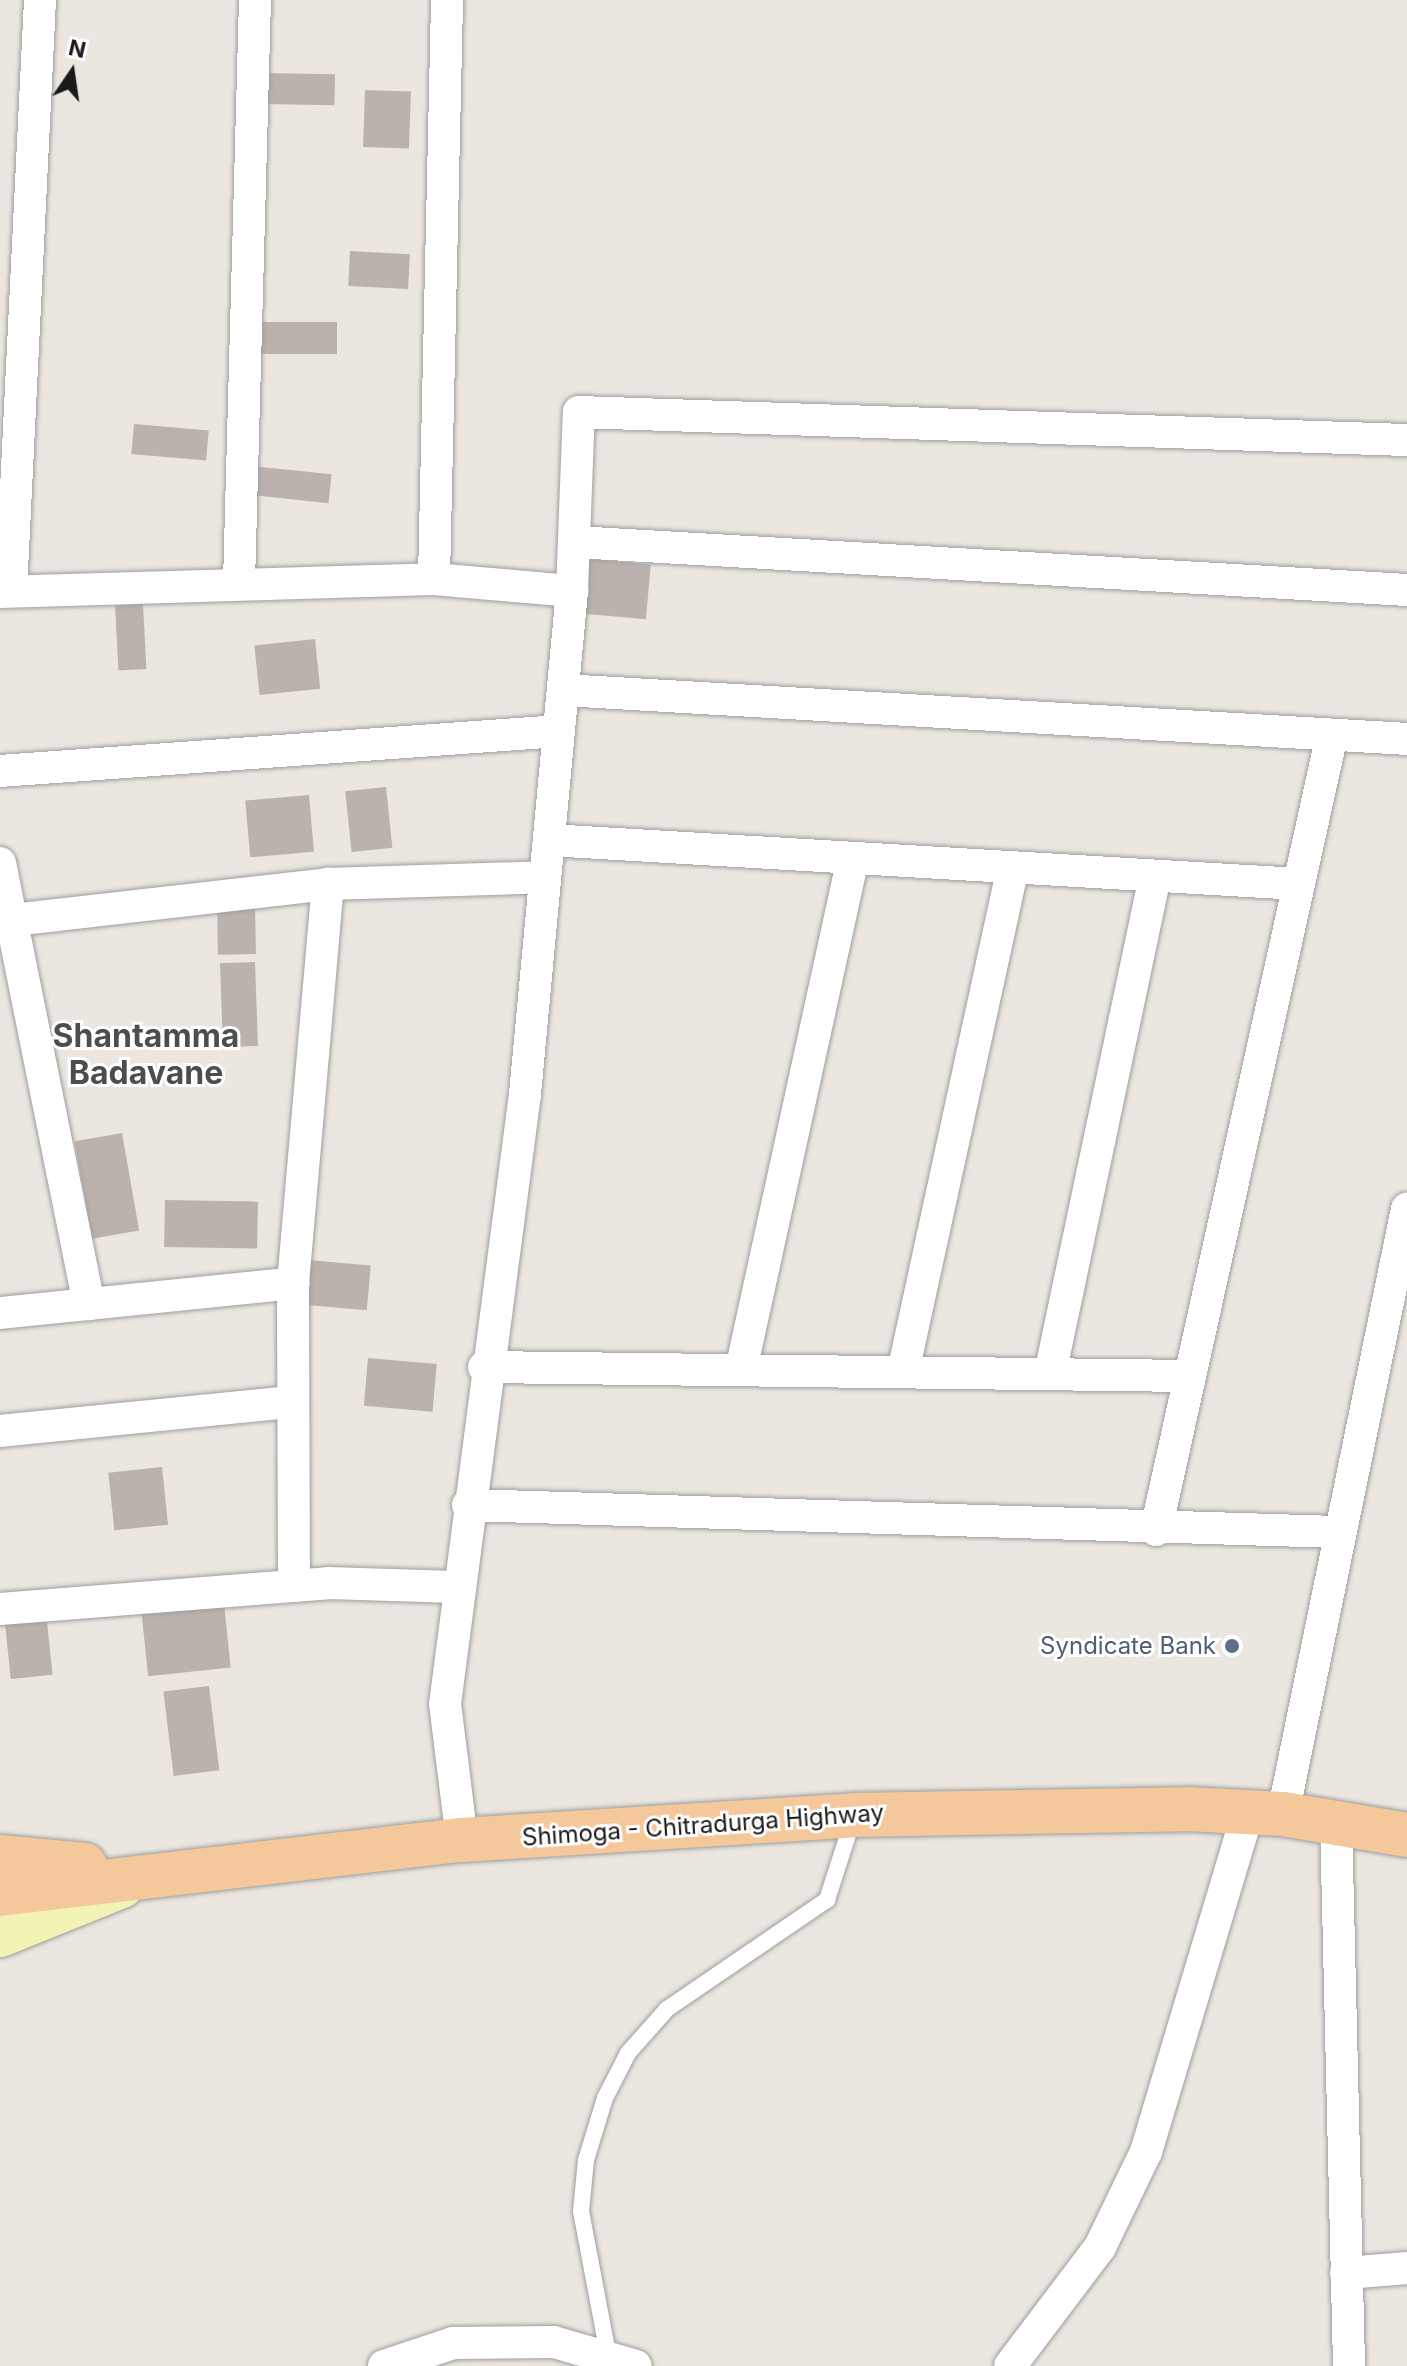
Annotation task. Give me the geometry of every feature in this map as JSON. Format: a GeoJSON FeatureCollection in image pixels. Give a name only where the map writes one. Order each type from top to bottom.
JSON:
{"type":"FeatureCollection","features":[{"type":"Feature","properties":{"kind":"main road","name":"Shimoga - Chitradurga Highway"},"geometry":{"type":"LineString","coordinates":[[0,1894],[158,1872],[462,1840],[854,1815],[1266,1813],[1336,1821],[1407,1835]]}},
{"type":"Feature","properties":{"kind":"main road"},"geometry":{"type":"LineString","coordinates":[[0,1857],[158,1872]]}},
{"type":"Feature","properties":{"kind":"street"},"geometry":{"type":"LineString","coordinates":[[40,0],[5,592],[434,579],[572,591]]}},
{"type":"Feature","properties":{"kind":"street"},"geometry":{"type":"LineString","coordinates":[[239,583],[255,0]]}},
{"type":"Feature","properties":{"kind":"street"},"geometry":{"type":"LineString","coordinates":[[434,579],[447,0]]}},
{"type":"Feature","properties":{"kind":"street"},"geometry":{"type":"LineString","coordinates":[[462,1840],[445,1704],[456,1587],[484,1367],[525,1094],[572,591],[579,412],[1407,440]]}},
{"type":"Feature","properties":{"kind":"street"},"geometry":{"type":"LineString","coordinates":[[575,542],[1407,590]]}},
{"type":"Feature","properties":{"kind":"street"},"geometry":{"type":"LineString","coordinates":[[563,690],[1407,739]]}},
{"type":"Feature","properties":{"kind":"street"},"geometry":{"type":"LineString","coordinates":[[0,771],[559,731]]}},
{"type":"Feature","properties":{"kind":"street"},"geometry":{"type":"LineString","coordinates":[[1156,1530],[1332,735]]}},
{"type":"Feature","properties":{"kind":"street"},"geometry":{"type":"LineString","coordinates":[[549,840],[1299,884]]}},
{"type":"Feature","properties":{"kind":"street"},"geometry":{"type":"LineString","coordinates":[[741,1370],[853,858]]}},
{"type":"Feature","properties":{"kind":"street"},"geometry":{"type":"LineString","coordinates":[[0,863],[89,1304]]}},
{"type":"Feature","properties":{"kind":"street"},"geometry":{"type":"LineString","coordinates":[[903,1372],[1013,867]]}},
{"type":"Feature","properties":{"kind":"street"},"geometry":{"type":"LineString","coordinates":[[1050,1374],[1155,876]]}},
{"type":"Feature","properties":{"kind":"street"},"geometry":{"type":"LineString","coordinates":[[13,920],[328,884],[545,877]]}},
{"type":"Feature","properties":{"kind":"street"},"geometry":{"type":"LineString","coordinates":[[294,1586],[293,1283],[328,884]]}},
{"type":"Feature","properties":{"kind":"street"},"geometry":{"type":"LineString","coordinates":[[1010,2366],[1100,2247],[1146,2152],[1266,1813],[1336,1532],[1407,1209]]}},
{"type":"Feature","properties":{"kind":"street"},"geometry":{"type":"LineString","coordinates":[[0,1313],[293,1283]]}},
{"type":"Feature","properties":{"kind":"street"},"geometry":{"type":"LineString","coordinates":[[484,1367],[1190,1376]]}},
{"type":"Feature","properties":{"kind":"street"},"geometry":{"type":"LineString","coordinates":[[0,1431],[291,1402]]}},
{"type":"Feature","properties":{"kind":"street"},"geometry":{"type":"LineString","coordinates":[[468,1505],[1156,1530],[1336,1532]]}},
{"type":"Feature","properties":{"kind":"street"},"geometry":{"type":"LineString","coordinates":[[0,1609],[294,1586],[456,1587]]}},
{"type":"Feature","properties":{"kind":"street"},"geometry":{"type":"LineString","coordinates":[[1336,1821],[1349,2366]]}},
{"type":"Feature","properties":{"kind":"street"},"geometry":{"type":"LineString","coordinates":[[0,1935],[158,1872]]}},
{"type":"Feature","properties":{"kind":"street"},"geometry":{"type":"LineString","coordinates":[[1346,2273],[1407,2268]]}},
{"type":"Feature","properties":{"kind":"street"},"geometry":{"type":"LineString","coordinates":[[384,2366],[453,2343],[554,2342],[622,2360]]}},
{"type":"Feature","properties":{"kind":"lane"},"geometry":{"type":"LineString","coordinates":[[622,2360],[581,2211],[586,2160],[605,2098],[628,2053],[667,2009],[827,1900],[854,1815]]}},
{"type":"Feature","properties":{"kind":"building"},"geometry":{"type":"Polygon","coordinates":[[[263,73],[335,74],[334,105],[262,104],[263,73]]]}},
{"type":"Feature","properties":{"kind":"building"},"geometry":{"type":"Polygon","coordinates":[[[365,90],[411,92],[409,149],[363,147],[365,90]]]}},
{"type":"Feature","properties":{"kind":"building"},"geometry":{"type":"Polygon","coordinates":[[[350,251],[410,254],[408,289],[348,286],[350,251]]]}},
{"type":"Feature","properties":{"kind":"building"},"geometry":{"type":"Polygon","coordinates":[[[255,322],[337,322],[337,354],[255,354],[255,322]]]}},
{"type":"Feature","properties":{"kind":"building"},"geometry":{"type":"Polygon","coordinates":[[[134,424],[209,431],[206,460],[131,454],[134,424]]]}},
{"type":"Feature","properties":{"kind":"building"},"geometry":{"type":"Polygon","coordinates":[[[252,466],[332,474],[329,503],[249,495],[252,466]]]}},
{"type":"Feature","properties":{"kind":"building"},"geometry":{"type":"Polygon","coordinates":[[[589,559],[651,564],[646,619],[584,614],[589,559]]]}},
{"type":"Feature","properties":{"kind":"building"},"geometry":{"type":"Polygon","coordinates":[[[143,604],[146,669],[118,670],[115,605],[143,604]]]}},
{"type":"Feature","properties":{"kind":"building"},"geometry":{"type":"Polygon","coordinates":[[[315,639],[320,689],[260,695],[254,645],[315,639]]]}},
{"type":"Feature","properties":{"kind":"building"},"geometry":{"type":"Polygon","coordinates":[[[386,787],[392,848],[352,852],[345,791],[386,787]]]}},
{"type":"Feature","properties":{"kind":"building"},"geometry":{"type":"Polygon","coordinates":[[[309,795],[314,852],[250,857],[245,801],[309,795]]]}},
{"type":"Feature","properties":{"kind":"building"},"geometry":{"type":"Polygon","coordinates":[[[255,902],[256,954],[218,955],[217,903],[255,902]]]}},
{"type":"Feature","properties":{"kind":"building"},"geometry":{"type":"Polygon","coordinates":[[[255,962],[258,1046],[223,1047],[220,963],[255,962]]]}},
{"type":"Feature","properties":{"kind":"building"},"geometry":{"type":"Polygon","coordinates":[[[122,1133],[139,1230],[92,1239],[75,1141],[122,1133]]]}},
{"type":"Feature","properties":{"kind":"building"},"geometry":{"type":"Polygon","coordinates":[[[165,1200],[258,1202],[257,1249],[164,1247],[165,1200]]]}},
{"type":"Feature","properties":{"kind":"building"},"geometry":{"type":"Polygon","coordinates":[[[308,1260],[371,1265],[367,1310],[304,1305],[308,1260]]]}},
{"type":"Feature","properties":{"kind":"building"},"geometry":{"type":"Polygon","coordinates":[[[368,1358],[437,1364],[433,1412],[364,1406],[368,1358]]]}},
{"type":"Feature","properties":{"kind":"building"},"geometry":{"type":"Polygon","coordinates":[[[162,1467],[168,1525],[114,1530],[108,1473],[162,1467]]]}},
{"type":"Feature","properties":{"kind":"building"},"geometry":{"type":"Polygon","coordinates":[[[223,1594],[231,1668],[148,1676],[140,1603],[223,1594]]]}},
{"type":"Feature","properties":{"kind":"building"},"geometry":{"type":"Polygon","coordinates":[[[46,1612],[53,1675],[11,1679],[4,1616],[46,1612]]]}},
{"type":"Feature","properties":{"kind":"building"},"geometry":{"type":"Polygon","coordinates":[[[209,1686],[219,1770],[174,1776],[163,1692],[209,1686]]]}},
{"type":"Feature","properties":{"kind":"place","name":"Syndicate Bank"},"geometry":{"type":"Point","coordinates":[1232,1646]}},
{"type":"Feature","properties":{"kind":"district","name":"Shantamma Badavane"},"geometry":{"type":"Point","coordinates":[146,1056]}}]}
